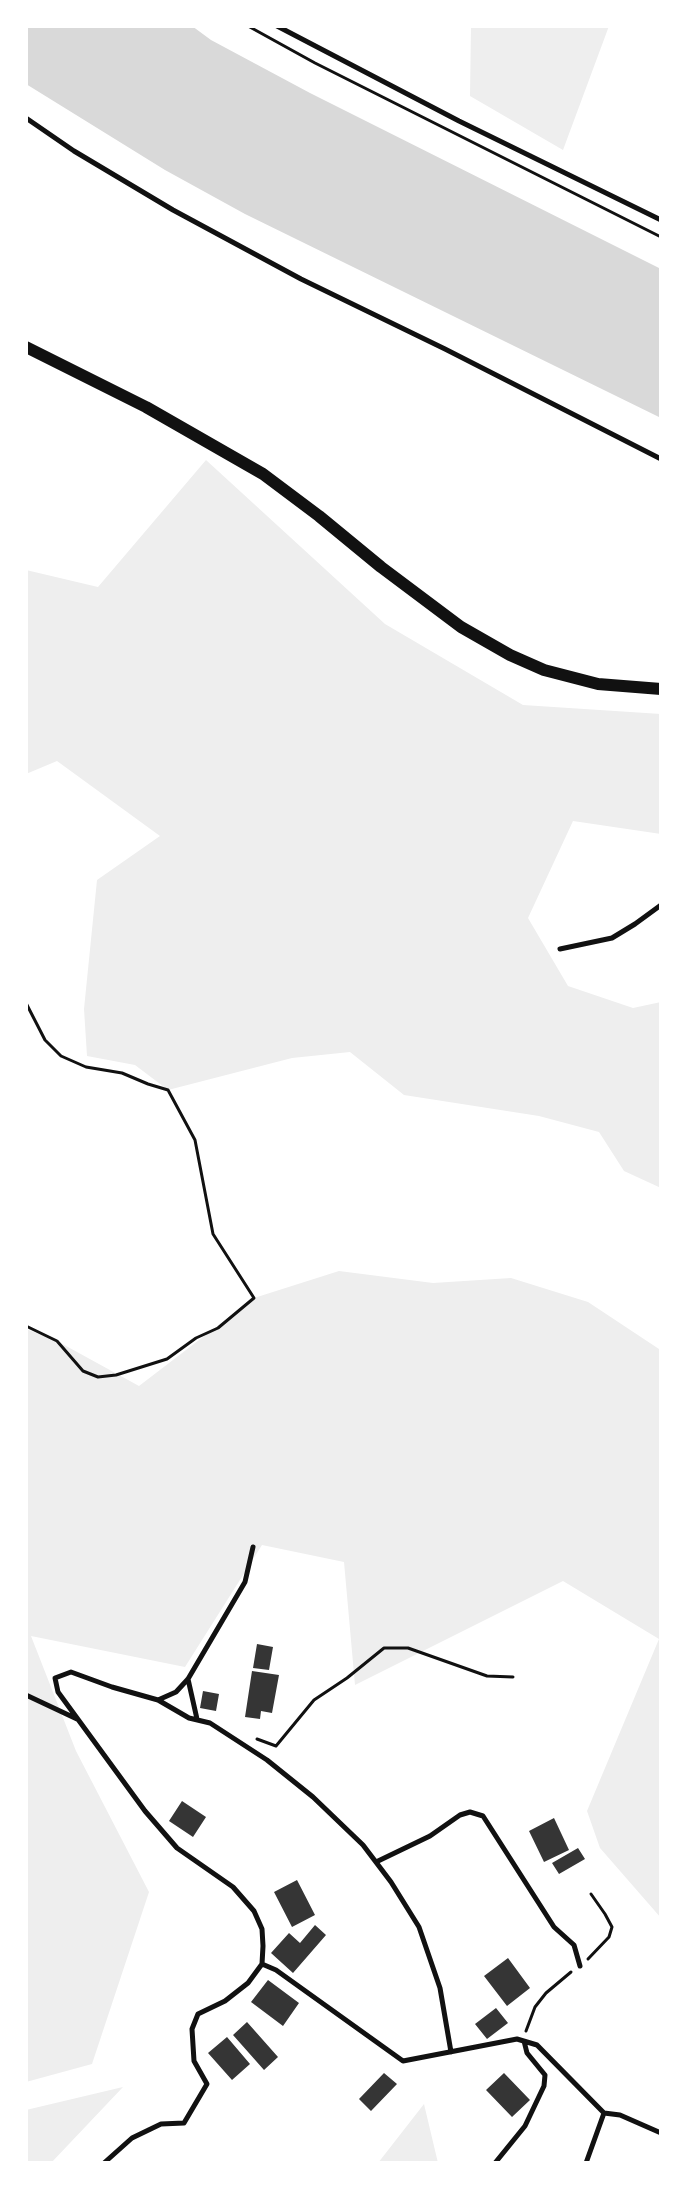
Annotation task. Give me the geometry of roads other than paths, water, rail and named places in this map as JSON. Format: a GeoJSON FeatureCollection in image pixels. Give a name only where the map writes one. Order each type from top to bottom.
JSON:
{"type":"FeatureCollection","features":[{"type":"Feature","properties":{"kind":"main road"},"geometry":{"type":"LineString","coordinates":[[26,347],[146,407],[263,474],[461,627],[510,656],[544,670],[598,684],[661,689]]}},
{"type":"Feature","properties":{"kind":"street"},"geometry":{"type":"LineString","coordinates":[[277,26],[459,121],[661,220]]}},
{"type":"Feature","properties":{"kind":"street"},"geometry":{"type":"LineString","coordinates":[[26,118],[74,152],[157,201],[292,274],[445,349],[661,459]]}},
{"type":"Feature","properties":{"kind":"street"},"geometry":{"type":"LineString","coordinates":[[560,949],[612,938],[661,905]]}},
{"type":"Feature","properties":{"kind":"street"},"geometry":{"type":"LineString","coordinates":[[158,1700],[176,1692],[188,1679],[245,1582],[253,1547]]}},
{"type":"Feature","properties":{"kind":"street"},"geometry":{"type":"LineString","coordinates":[[104,2163],[132,2138],[161,2124],[184,2123],[207,2084],[194,2061],[192,2029],[198,2014],[225,2001],[248,1982],[262,1964],[262,1929],[254,1911],[234,1886],[176,1848],[145,1811],[58,1692],[55,1678],[71,1672],[112,1687],[158,1700],[189,1718],[210,1723],[267,1760],[313,1797],[362,1845],[376,1862],[419,1927],[440,1988],[451,2052]]}},
{"type":"Feature","properties":{"kind":"street"},"geometry":{"type":"LineString","coordinates":[[188,1679],[197,1720]]}},
{"type":"Feature","properties":{"kind":"street"},"geometry":{"type":"LineString","coordinates":[[26,1696],[80,1720]]}},
{"type":"Feature","properties":{"kind":"street"},"geometry":{"type":"LineString","coordinates":[[376,1862],[430,1836],[460,1815],[470,1812],[483,1816],[554,1927],[574,1945],[580,1966]]}},
{"type":"Feature","properties":{"kind":"street"},"geometry":{"type":"LineString","coordinates":[[262,1964],[276,1970],[402,2061],[517,2039],[537,2045],[604,2113],[620,2115],[661,2133]]}},
{"type":"Feature","properties":{"kind":"street"},"geometry":{"type":"LineString","coordinates":[[495,2163],[525,2126],[544,2086],[545,2075],[528,2053],[524,2041]]}},
{"type":"Feature","properties":{"kind":"street"},"geometry":{"type":"LineString","coordinates":[[586,2163],[604,2113]]}}]}
